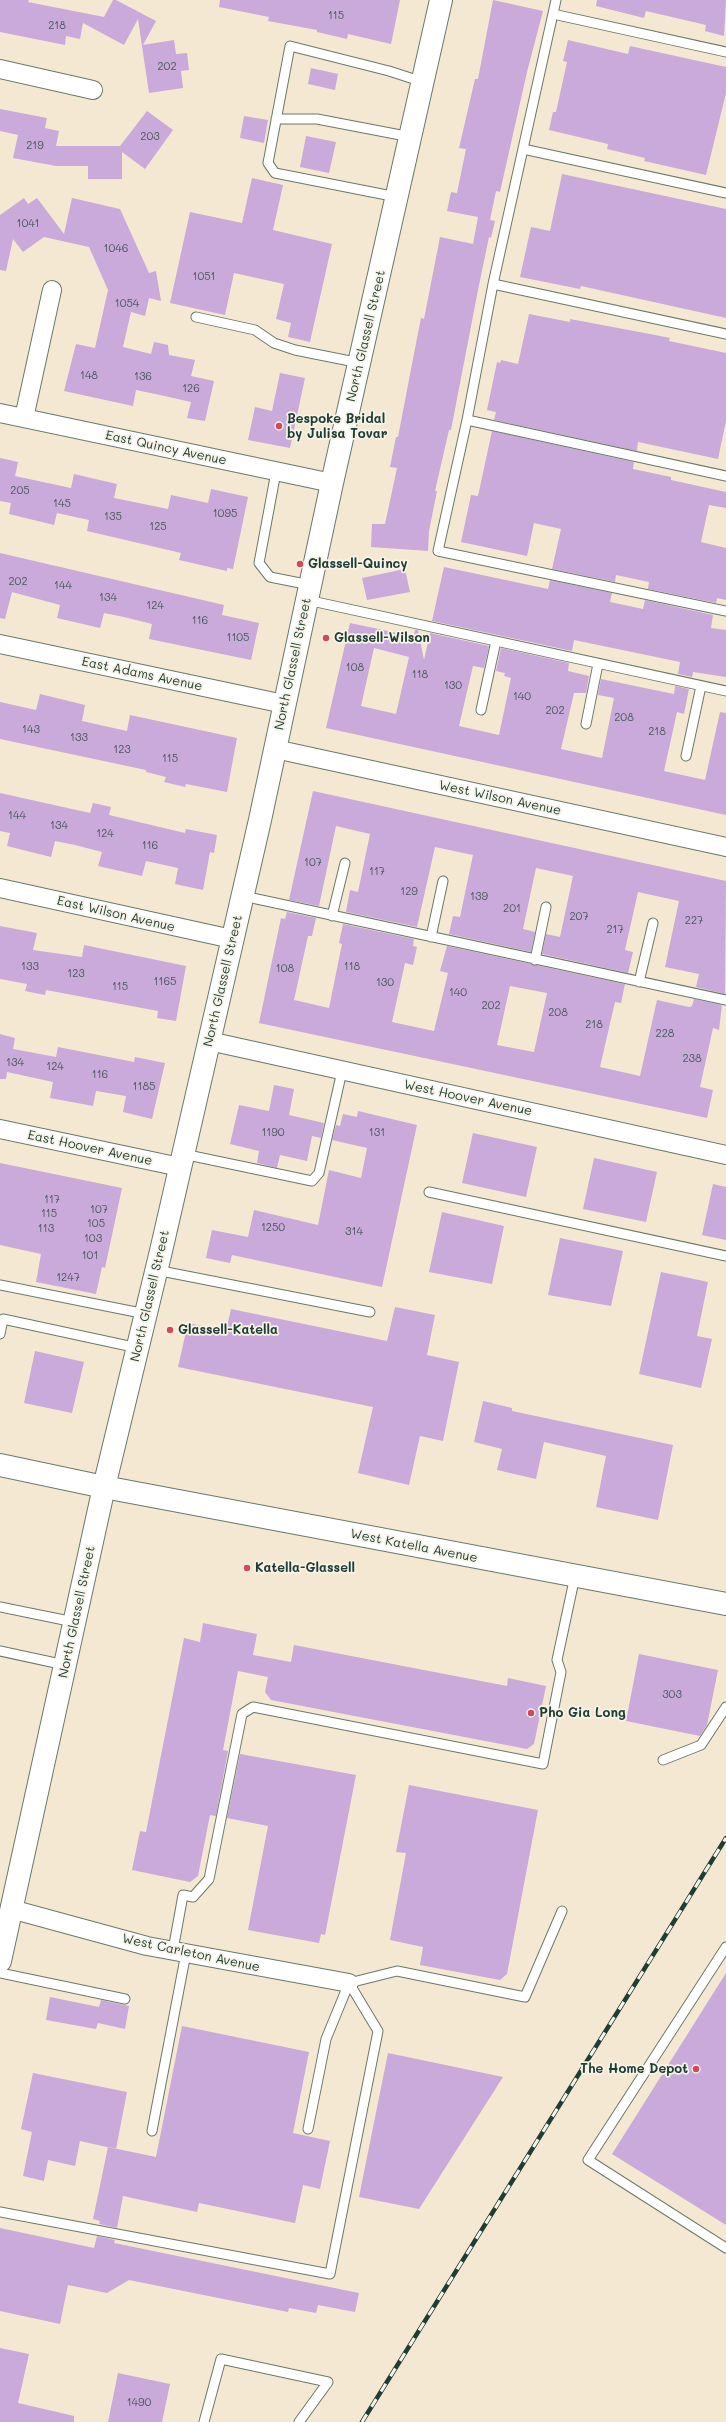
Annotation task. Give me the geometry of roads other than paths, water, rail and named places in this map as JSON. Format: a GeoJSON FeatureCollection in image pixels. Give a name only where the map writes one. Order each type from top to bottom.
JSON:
{"type":"FeatureCollection","features":[{"type":"Feature","properties":{"kind":"main road","name":"North Glassell Street"},"geometry":{"type":"LineString","coordinates":[[0,1960],[104,1486],[182,1161],[275,749],[332,483],[442,0]]}},
{"type":"Feature","properties":{"kind":"main road","name":"West Katella Avenue"},"geometry":{"type":"LineString","coordinates":[[0,1465],[725,1605]]}},
{"type":"Feature","properties":{"kind":"street"},"geometry":{"type":"LineString","coordinates":[[0,69],[94,90]]}},
{"type":"Feature","properties":{"kind":"street"},"geometry":{"type":"LineString","coordinates":[[24,418],[52,290]]}},
{"type":"Feature","properties":{"kind":"street","name":"East Quincy Avenue"},"geometry":{"type":"LineString","coordinates":[[0,413],[332,483]]}},
{"type":"Feature","properties":{"kind":"street","name":"East Adams Avenue"},"geometry":{"type":"LineString","coordinates":[[0,644],[284,704]]}},
{"type":"Feature","properties":{"kind":"street","name":"West Wilson Avenue"},"geometry":{"type":"LineString","coordinates":[[275,749],[726,847]]}},
{"type":"Feature","properties":{"kind":"street","name":"East Wilson Avenue"},"geometry":{"type":"LineString","coordinates":[[0,888],[232,939]]}},
{"type":"Feature","properties":{"kind":"street","name":"West Hoover Avenue"},"geometry":{"type":"LineString","coordinates":[[209,1041],[726,1155]]}},
{"type":"Feature","properties":{"kind":"street","name":"East Hoover Avenue"},"geometry":{"type":"LineString","coordinates":[[0,1129],[182,1161]]}},
{"type":"Feature","properties":{"kind":"street","name":"West Carleton Avenue"},"geometry":{"type":"LineString","coordinates":[[11,1909],[96,1930],[122,1940],[349,1983]]}},
{"type":"Feature","properties":{"kind":"lane"},"geometry":{"type":"LineString","coordinates":[[556,0],[493,284],[467,420],[438,551],[726,611]]}},
{"type":"Feature","properties":{"kind":"lane"},"geometry":{"type":"LineString","coordinates":[[553,14],[726,52]]}},
{"type":"Feature","properties":{"kind":"lane"},"geometry":{"type":"LineString","coordinates":[[397,197],[275,173],[268,163],[290,46],[389,71],[423,82]]}},
{"type":"Feature","properties":{"kind":"lane"},"geometry":{"type":"LineString","coordinates":[[276,119],[317,120],[411,137]]}},
{"type":"Feature","properties":{"kind":"lane"},"geometry":{"type":"LineString","coordinates":[[523,149],[726,193]]}},
{"type":"Feature","properties":{"kind":"lane"},"geometry":{"type":"LineString","coordinates":[[493,284],[726,334]]}},
{"type":"Feature","properties":{"kind":"lane"},"geometry":{"type":"LineString","coordinates":[[196,317],[255,330],[274,343],[360,364]]}},
{"type":"Feature","properties":{"kind":"lane"},"geometry":{"type":"LineString","coordinates":[[467,420],[726,476]]}},
{"type":"Feature","properties":{"kind":"lane"},"geometry":{"type":"LineString","coordinates":[[276,472],[259,563],[270,577],[308,592],[496,641],[726,691]]}},
{"type":"Feature","properties":{"kind":"lane"},"geometry":{"type":"LineString","coordinates":[[481,710],[496,641]]}},
{"type":"Feature","properties":{"kind":"lane"},"geometry":{"type":"LineString","coordinates":[[586,724],[598,664]]}},
{"type":"Feature","properties":{"kind":"lane"},"geometry":{"type":"LineString","coordinates":[[686,756],[701,686]]}},
{"type":"Feature","properties":{"kind":"lane"},"geometry":{"type":"LineString","coordinates":[[332,916],[345,863]]}},
{"type":"Feature","properties":{"kind":"lane"},"geometry":{"type":"LineString","coordinates":[[431,937],[443,881]]}},
{"type":"Feature","properties":{"kind":"lane"},"geometry":{"type":"LineString","coordinates":[[242,896],[726,1000]]}},
{"type":"Feature","properties":{"kind":"lane"},"geometry":{"type":"LineString","coordinates":[[535,960],[546,907]]}},
{"type":"Feature","properties":{"kind":"lane"},"geometry":{"type":"LineString","coordinates":[[640,982],[653,923]]}},
{"type":"Feature","properties":{"kind":"lane"},"geometry":{"type":"LineString","coordinates":[[182,1161],[312,1181],[319,1173],[342,1071]]}},
{"type":"Feature","properties":{"kind":"lane"},"geometry":{"type":"LineString","coordinates":[[429,1192],[726,1256]]}},
{"type":"Feature","properties":{"kind":"lane"},"geometry":{"type":"LineString","coordinates":[[156,1270],[370,1312]]}},
{"type":"Feature","properties":{"kind":"lane"},"geometry":{"type":"LineString","coordinates":[[0,1285],[146,1314]]}},
{"type":"Feature","properties":{"kind":"lane"},"geometry":{"type":"LineString","coordinates":[[0,1334],[3,1319],[138,1348]]}},
{"type":"Feature","properties":{"kind":"lane"},"geometry":{"type":"LineString","coordinates":[[152,2131],[179,1952],[183,1895],[192,1897],[209,1880],[242,1714],[253,1707],[543,1764],[561,1672],[557,1660],[575,1576]]}},
{"type":"Feature","properties":{"kind":"lane"},"geometry":{"type":"LineString","coordinates":[[0,1607],[74,1622]]}},
{"type":"Feature","properties":{"kind":"lane"},"geometry":{"type":"LineString","coordinates":[[0,1651],[65,1665]]}},
{"type":"Feature","properties":{"kind":"lane"},"geometry":{"type":"LineString","coordinates":[[663,1760],[702,1746],[726,1707]]}},
{"type":"Feature","properties":{"kind":"lane"},"geometry":{"type":"LineString","coordinates":[[349,1983],[397,1971],[526,1997],[562,1911]]}},
{"type":"Feature","properties":{"kind":"lane"},"geometry":{"type":"LineString","coordinates":[[726,1947],[588,2160],[726,2248]]}},
{"type":"Feature","properties":{"kind":"lane"},"geometry":{"type":"LineString","coordinates":[[0,1973],[125,1999]]}},
{"type":"Feature","properties":{"kind":"lane"},"geometry":{"type":"LineString","coordinates":[[308,2128],[326,2039],[349,1983]]}},
{"type":"Feature","properties":{"kind":"lane"},"geometry":{"type":"LineString","coordinates":[[0,2212],[330,2274],[378,2030],[349,1983]]}},
{"type":"Feature","properties":{"kind":"lane"},"geometry":{"type":"LineString","coordinates":[[204,2422],[221,2359],[328,2382],[300,2422]]}},
{"type":"Feature","properties":{"kind":"railway"},"geometry":{"type":"LineString","coordinates":[[362,2422],[726,1838]]}},
{"type":"Feature","properties":{"kind":"place","name":"Bespoke Bridal by Julisa Tovar"},"geometry":{"type":"Point","coordinates":[279,426]}},
{"type":"Feature","properties":{"kind":"place","name":"Glassell-Quincy"},"geometry":{"type":"Point","coordinates":[300,564]}},
{"type":"Feature","properties":{"kind":"place","name":"Glassell-Wilson"},"geometry":{"type":"Point","coordinates":[326,638]}},
{"type":"Feature","properties":{"kind":"place","name":"Glassell-Katella"},"geometry":{"type":"Point","coordinates":[170,1330]}},
{"type":"Feature","properties":{"kind":"place","name":"Katella-Glassell"},"geometry":{"type":"Point","coordinates":[247,1568]}},
{"type":"Feature","properties":{"kind":"place","name":"Pho Gia Long"},"geometry":{"type":"Point","coordinates":[531,1713]}},
{"type":"Feature","properties":{"kind":"place","name":"The Home Depot"},"geometry":{"type":"Point","coordinates":[696,2069]}}]}
